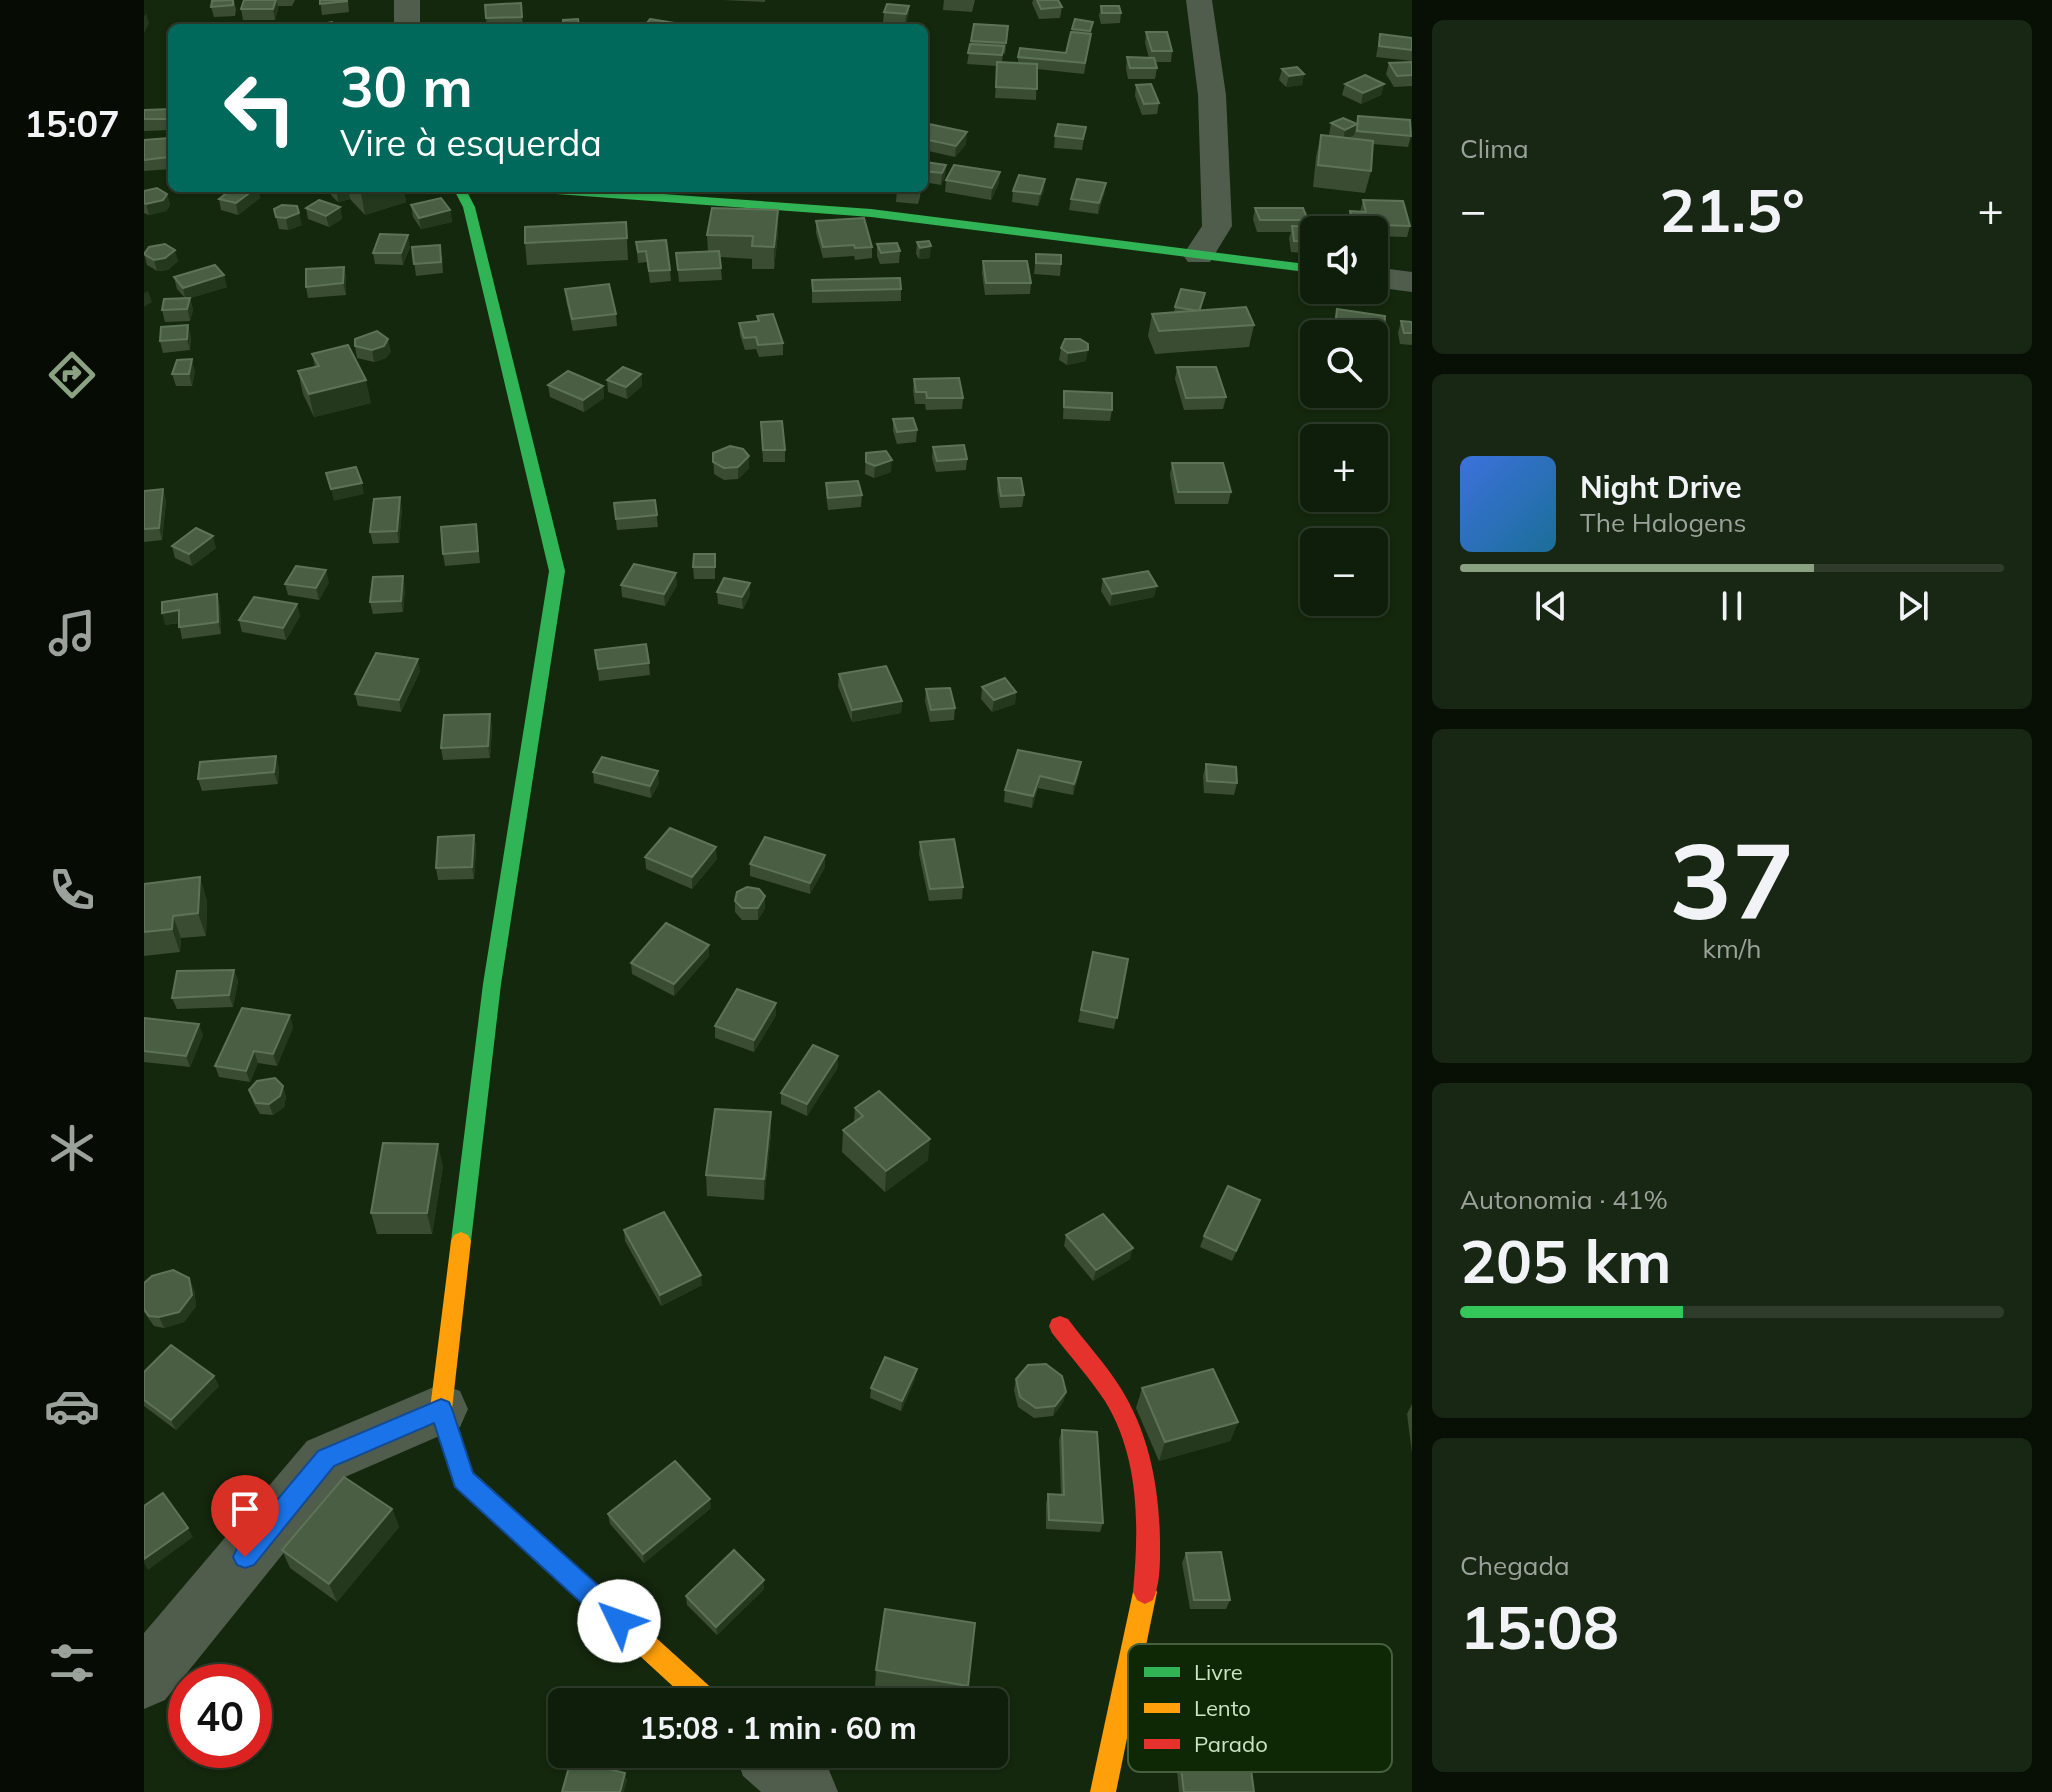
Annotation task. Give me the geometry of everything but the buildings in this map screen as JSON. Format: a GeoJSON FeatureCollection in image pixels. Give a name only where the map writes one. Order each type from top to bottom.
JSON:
{"type":"FeatureCollection","features":[{"type":"Feature","properties":{"kind":"street"},"geometry":{"type":"LineString","coordinates":[[407,0],[407,24]]}},
{"type":"Feature","properties":{"kind":"street"},"geometry":{"type":"LineString","coordinates":[[1199,0],[1212,95],[1217,226],[1199,255]]}},
{"type":"Feature","properties":{"kind":"street"},"geometry":{"type":"LineString","coordinates":[[461,192],[469,207],[557,571],[492,984],[441,1409],[464,1479],[693,1688]]}},
{"type":"Feature","properties":{"kind":"street"},"geometry":{"type":"LineString","coordinates":[[584,192],[871,213],[1300,267]]}},
{"type":"Feature","properties":{"kind":"street"},"geometry":{"type":"LineString","coordinates":[[1388,279],[1412,282]]}},
{"type":"Feature","properties":{"kind":"street"},"geometry":{"type":"LineString","coordinates":[[1060,1326],[1120,1406],[1144,1470],[1153,1534],[1145,1598],[1135,1644]]}},
{"type":"Feature","properties":{"kind":"street"},"geometry":{"type":"LineString","coordinates":[[144,1679],[326,1459],[441,1409]]}},
{"type":"Feature","properties":{"kind":"street"},"geometry":{"type":"LineString","coordinates":[[1103,1792],[1128,1677]]}},
{"type":"Feature","properties":{"kind":"street"},"geometry":{"type":"LineString","coordinates":[[780,1768],[807,1792]]}},
{"type":"Feature","properties":{"kind":"traffic: fast"},"geometry":{"type":"LineString","coordinates":[[461,192],[469,207],[557,571],[492,984],[461,1241]]}},
{"type":"Feature","properties":{"kind":"traffic: fast"},"geometry":{"type":"LineString","coordinates":[[584,192],[871,213],[1300,267]]}},
{"type":"Feature","properties":{"kind":"traffic: slow"},"geometry":{"type":"LineString","coordinates":[[461,1241],[441,1409],[464,1479],[693,1688]]}},
{"type":"Feature","properties":{"kind":"traffic: slow"},"geometry":{"type":"LineString","coordinates":[[1134,1644],[1145,1592]]}},
{"type":"Feature","properties":{"kind":"traffic: slow"},"geometry":{"type":"LineString","coordinates":[[1103,1792],[1128,1673]]}},
{"type":"Feature","properties":{"kind":"traffic: jam"},"geometry":{"type":"LineString","coordinates":[[1060,1326],[1113,1395],[1130,1428],[1143,1473],[1146,1497],[1148,1544],[1145,1592]]}},
{"type":"Feature","properties":{"kind":"route"},"geometry":{"type":"LineString","coordinates":[[245,1557],[326,1459],[441,1409],[464,1479],[619,1621]]}}]}
